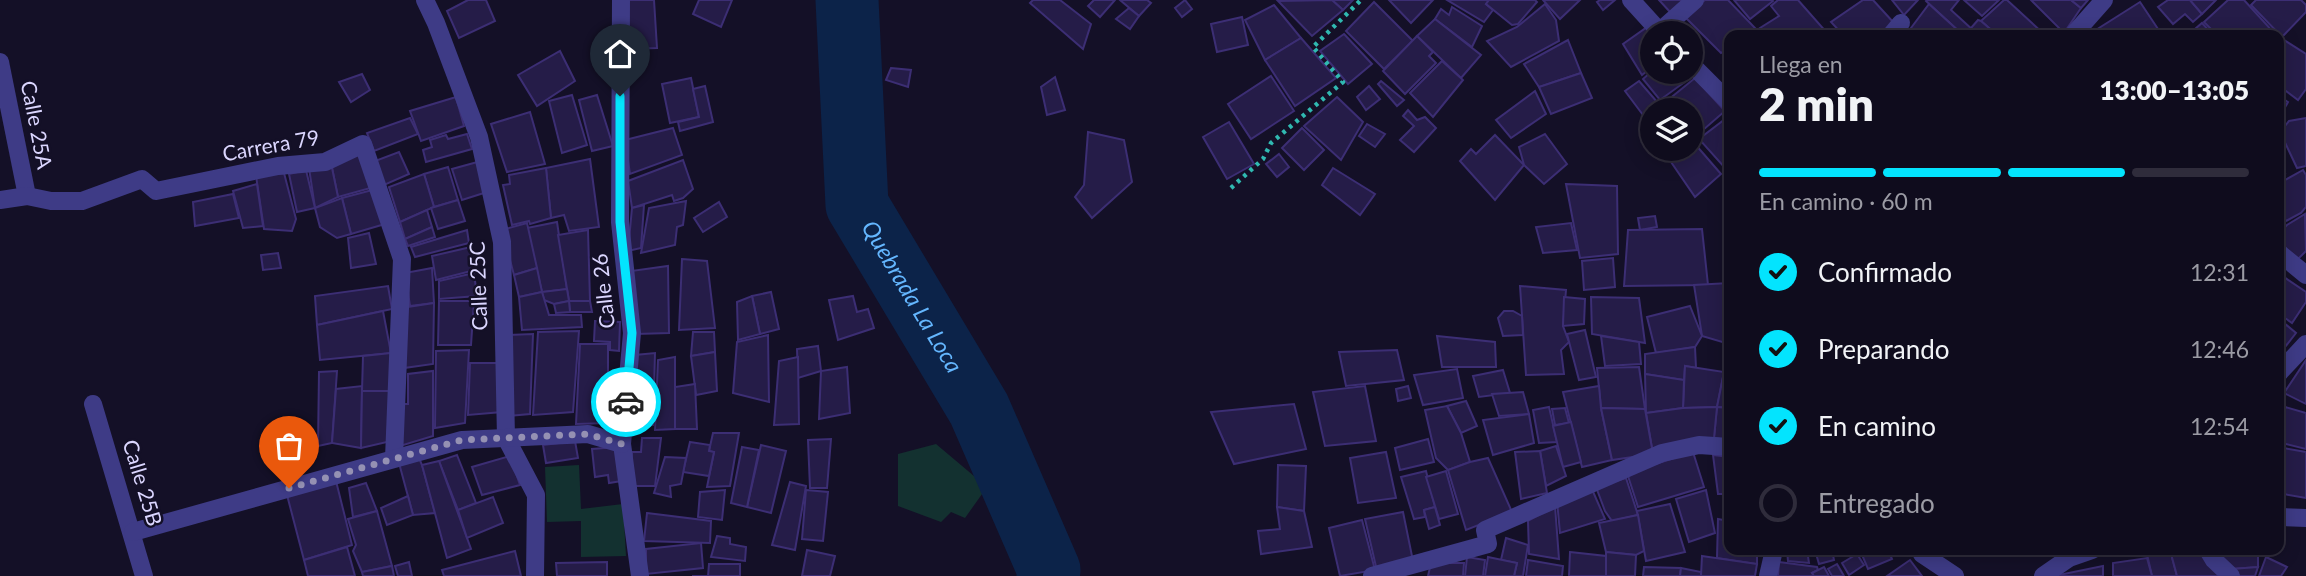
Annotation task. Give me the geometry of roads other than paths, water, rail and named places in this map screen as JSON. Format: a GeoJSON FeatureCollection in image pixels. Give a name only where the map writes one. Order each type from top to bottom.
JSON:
{"type":"FeatureCollection","features":[{"type":"Feature","properties":{"kind":"street","name":"Calle 25C"},"geometry":{"type":"LineString","coordinates":[[425,0],[479,137],[502,242],[506,438],[536,495],[535,576]]}},
{"type":"Feature","properties":{"kind":"street","name":"Calle 26"},"geometry":{"type":"LineString","coordinates":[[621,0],[620,222],[632,333],[622,444],[640,576]]}},
{"type":"Feature","properties":{"kind":"street"},"geometry":{"type":"LineString","coordinates":[[1632,0],[1650,21]]}},
{"type":"Feature","properties":{"kind":"street"},"geometry":{"type":"LineString","coordinates":[[1673,21],[1695,0]]}},
{"type":"Feature","properties":{"kind":"street"},"geometry":{"type":"LineString","coordinates":[[2077,30],[2104,0]]}},
{"type":"Feature","properties":{"kind":"street","name":"Calle 25A"},"geometry":{"type":"LineString","coordinates":[[0,62],[27,196]]}},
{"type":"Feature","properties":{"kind":"street"},"geometry":{"type":"LineString","coordinates":[[1703,76],[1724,97]]}},
{"type":"Feature","properties":{"kind":"street","name":"Carrera 79"},"geometry":{"type":"LineString","coordinates":[[0,200],[27,196],[51,201],[82,201],[142,179],[156,191],[278,166],[325,162],[363,144],[402,259],[394,458]]}},
{"type":"Feature","properties":{"kind":"street"},"geometry":{"type":"LineString","coordinates":[[2284,257],[2306,275]]}},
{"type":"Feature","properties":{"kind":"street"},"geometry":{"type":"LineString","coordinates":[[2284,368],[2306,344]]}},
{"type":"Feature","properties":{"kind":"street","name":"Calle 25B"},"geometry":{"type":"LineString","coordinates":[[93,404],[144,576]]}},
{"type":"Feature","properties":{"kind":"street"},"geometry":{"type":"LineString","coordinates":[[133,532],[462,440],[588,434],[622,444]]}},
{"type":"Feature","properties":{"kind":"street"},"geometry":{"type":"LineString","coordinates":[[1371,576],[1488,544],[1485,530],[1662,453],[1699,445],[1724,447]]}},
{"type":"Feature","properties":{"kind":"street"},"geometry":{"type":"LineString","coordinates":[[2284,517],[2306,518]]}},
{"type":"Feature","properties":{"kind":"street"},"geometry":{"type":"LineString","coordinates":[[1768,576],[1773,555]]}},
{"type":"Feature","properties":{"kind":"street"},"geometry":{"type":"LineString","coordinates":[[1924,555],[1955,576]]}},
{"type":"Feature","properties":{"kind":"street"},"geometry":{"type":"LineString","coordinates":[[2043,576],[2070,555]]}},
{"type":"Feature","properties":{"kind":"street"},"geometry":{"type":"LineString","coordinates":[[2211,555],[2231,576]]}},
{"type":"Feature","properties":{"kind":"waterway","name":"Quebrada La Loca"},"geometry":{"type":"LineString","coordinates":[[847,0],[857,205],[979,409],[1049,570],[1048,576]]}}]}
